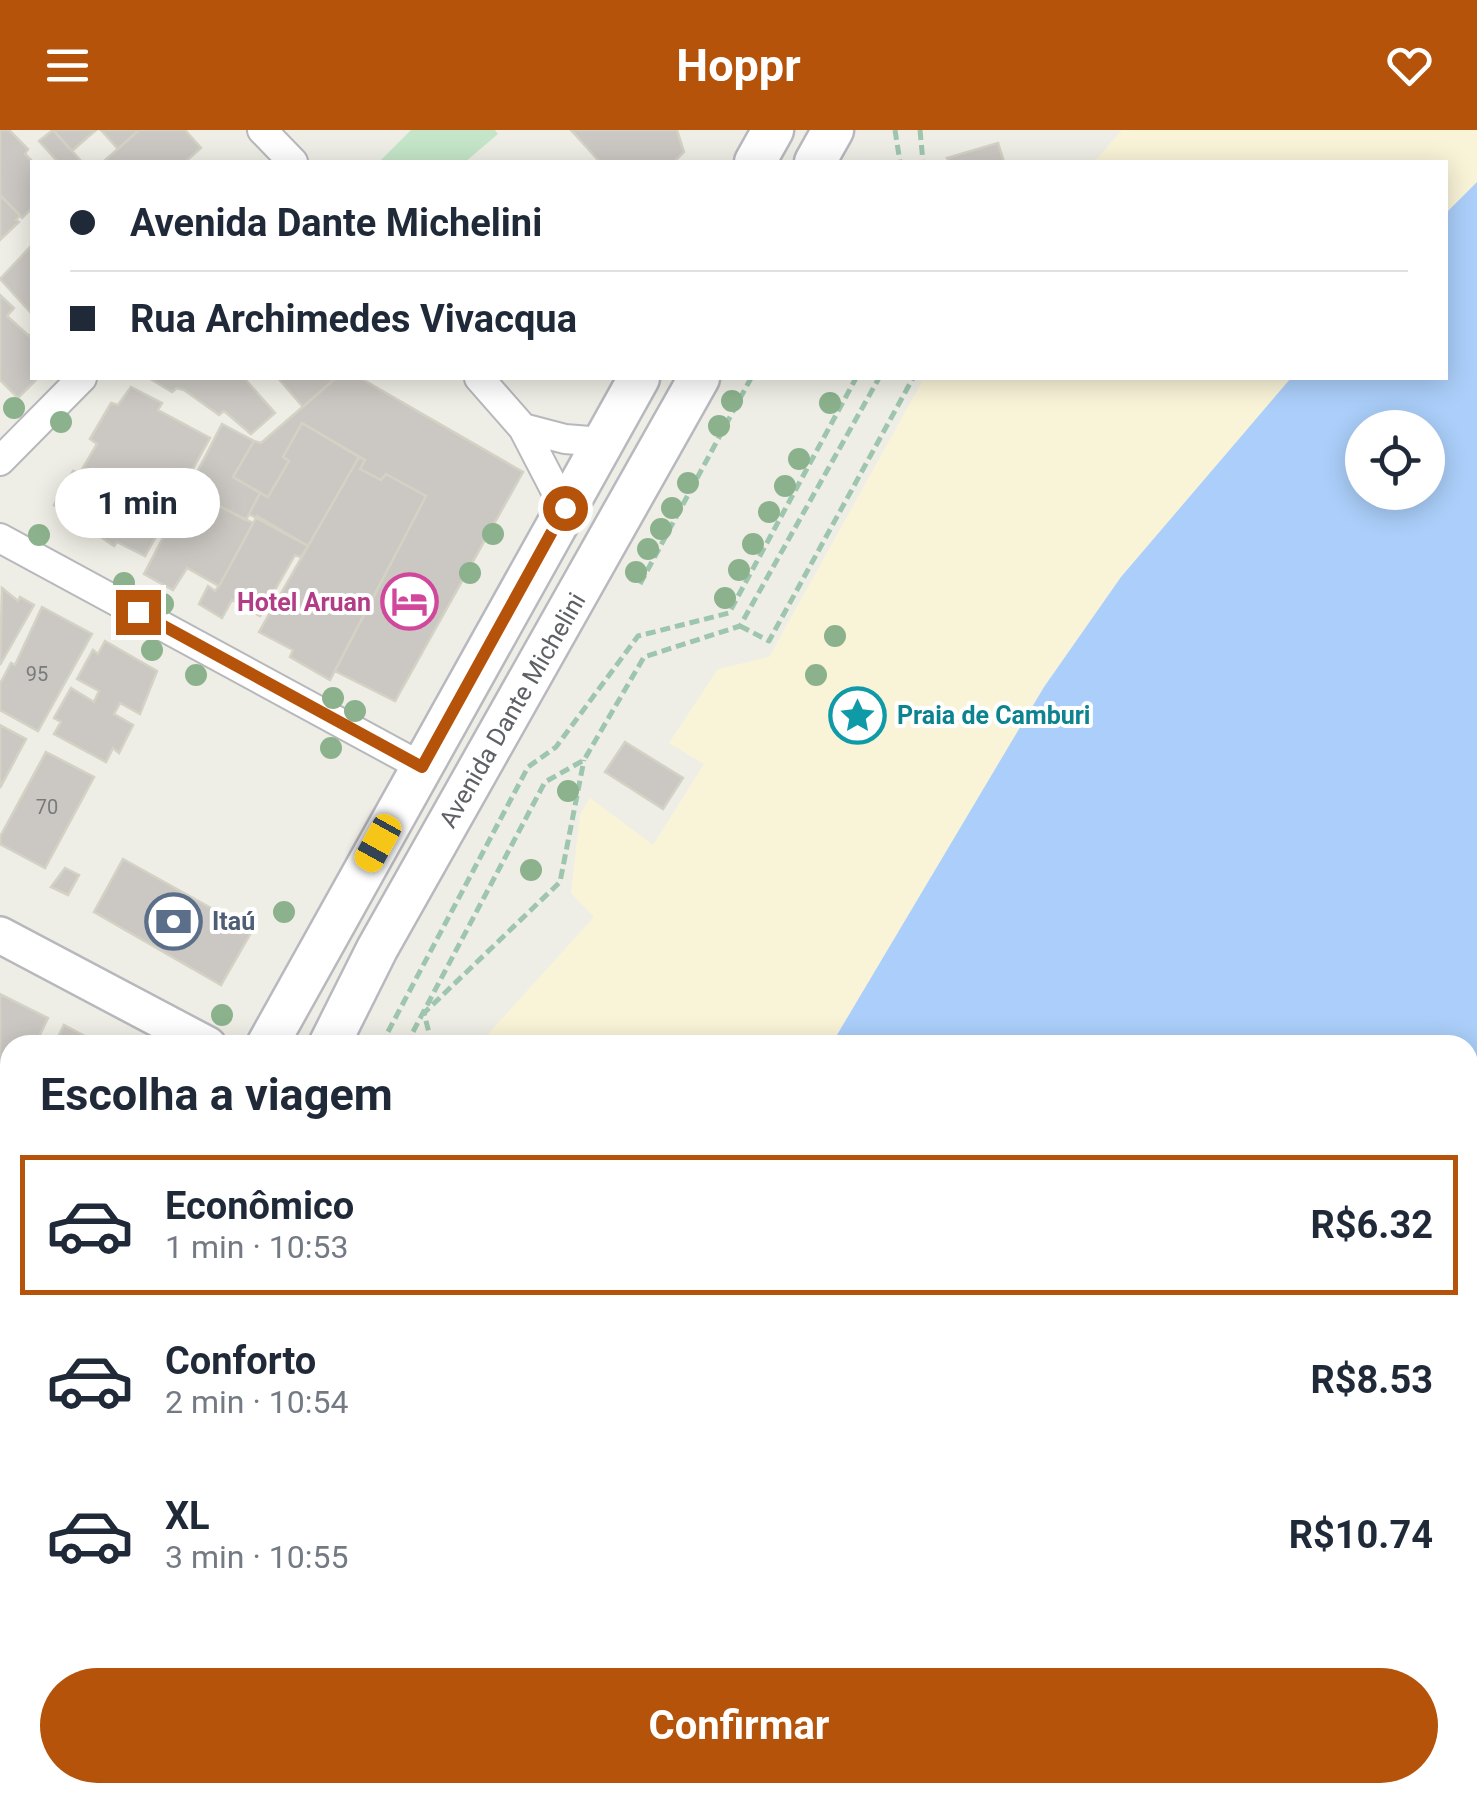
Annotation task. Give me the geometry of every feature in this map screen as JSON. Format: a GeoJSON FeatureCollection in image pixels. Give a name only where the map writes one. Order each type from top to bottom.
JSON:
{"type":"FeatureCollection","features":[{"type":"Feature","properties":{"kind":"main road"},"geometry":{"type":"LineString","coordinates":[[756,160],[773,130]]}},
{"type":"Feature","properties":{"kind":"main road"},"geometry":{"type":"LineString","coordinates":[[816,160],[833,130]]}},
{"type":"Feature","properties":{"kind":"main road","name":"Avenida Dante Michelini"},"geometry":{"type":"LineString","coordinates":[[273,1035],[638,380]]}},
{"type":"Feature","properties":{"kind":"main road","name":"Avenida Dante Michelini"},"geometry":{"type":"LineString","coordinates":[[334,1035],[377,949],[698,380]]}},
{"type":"Feature","properties":{"kind":"street"},"geometry":{"type":"LineString","coordinates":[[262,130],[291,160]]}},
{"type":"Feature","properties":{"kind":"street"},"geometry":{"type":"LineString","coordinates":[[0,461],[80,380]]}},
{"type":"Feature","properties":{"kind":"street"},"geometry":{"type":"LineString","coordinates":[[482,380],[523,428],[565,508]]}},
{"type":"Feature","properties":{"kind":"street"},"geometry":{"type":"LineString","coordinates":[[523,428],[565,440],[602,442]]}},
{"type":"Feature","properties":{"kind":"street"},"geometry":{"type":"LineString","coordinates":[[0,538],[422,767]]}},
{"type":"Feature","properties":{"kind":"street"},"geometry":{"type":"LineString","coordinates":[[0,936],[189,1035]]}},
{"type":"Feature","properties":{"kind":"path"},"geometry":{"type":"LineString","coordinates":[[894,130],[900,160]]}},
{"type":"Feature","properties":{"kind":"path"},"geometry":{"type":"LineString","coordinates":[[920,130],[923,160]]}},
{"type":"Feature","properties":{"kind":"path"},"geometry":{"type":"LineString","coordinates":[[640,584],[750,380]]}},
{"type":"Feature","properties":{"kind":"path"},"geometry":{"type":"LineString","coordinates":[[386,1035],[528,766],[556,747],[638,636],[730,613],[855,380]]}},
{"type":"Feature","properties":{"kind":"path"},"geometry":{"type":"LineString","coordinates":[[424,1013],[560,882],[584,760],[644,657],[740,626],[878,380]]}},
{"type":"Feature","properties":{"kind":"path"},"geometry":{"type":"LineString","coordinates":[[740,626],[769,641],[912,380]]}},
{"type":"Feature","properties":{"kind":"path"},"geometry":{"type":"LineString","coordinates":[[412,1035],[545,782],[584,760]]}},
{"type":"Feature","properties":{"kind":"path"},"geometry":{"type":"LineString","coordinates":[[424,1013],[430,1035]]}},
{"type":"Feature","properties":{"kind":"green space"},"geometry":{"type":"Polygon","coordinates":[[[411,130],[495,130],[498,134],[467,160],[381,160],[411,130]]]}},
{"type":"Feature","properties":{"kind":"sand"},"geometry":{"type":"Polygon","coordinates":[[[1122,130],[1477,130],[1477,182],[1448,211],[1448,160],[1096,160],[1122,130]]]}},
{"type":"Feature","properties":{"kind":"sand","name":"Praia de Camburi"},"geometry":{"type":"Polygon","coordinates":[[[923,380],[1289,380],[1121,577],[1044,687],[837,1035],[487,1035],[594,917],[571,893],[580,815],[590,798],[653,845],[704,764],[669,743],[718,669],[769,657],[923,380]]]}},
{"type":"Feature","properties":{"kind":"water"},"geometry":{"type":"Polygon","coordinates":[[[1477,182],[1477,1035],[837,1035],[1044,687],[1121,577],[1289,380],[1448,380],[1448,211],[1477,182]]]}},
{"type":"Feature","properties":{"kind":"building"},"geometry":{"type":"Polygon","coordinates":[[[0,130],[9,130],[28,149],[25,154],[31,160],[30,210],[22,218],[0,195],[0,130]]]}},
{"type":"Feature","properties":{"kind":"building"},"geometry":{"type":"Polygon","coordinates":[[[53,130],[96,130],[72,151],[53,130]]]}},
{"type":"Feature","properties":{"kind":"building"},"geometry":{"type":"Polygon","coordinates":[[[53,130],[80,160],[56,160],[39,141],[53,130]]]}},
{"type":"Feature","properties":{"kind":"building"},"geometry":{"type":"Polygon","coordinates":[[[101,130],[139,130],[118,149],[101,130]]]}},
{"type":"Feature","properties":{"kind":"building"},"geometry":{"type":"Polygon","coordinates":[[[139,130],[185,130],[201,148],[187,160],[105,160],[139,130]]]}},
{"type":"Feature","properties":{"kind":"building"},"geometry":{"type":"Polygon","coordinates":[[[571,130],[677,130],[684,152],[676,160],[598,160],[571,130]]]}},
{"type":"Feature","properties":{"kind":"building"},"geometry":{"type":"Polygon","coordinates":[[[998,143],[1003,160],[948,160],[998,143]]]}},
{"type":"Feature","properties":{"kind":"building"},"geometry":{"type":"Polygon","coordinates":[[[0,195],[20,215],[16,220],[19,222],[0,240],[0,195]]]}},
{"type":"Feature","properties":{"kind":"building"},"geometry":{"type":"Polygon","coordinates":[[[30,247],[30,312],[0,279],[30,247]]]}},
{"type":"Feature","properties":{"kind":"building"},"geometry":{"type":"Polygon","coordinates":[[[0,295],[14,308],[7,316],[30,335],[30,380],[36,380],[18,398],[0,380],[0,295]]]}},
{"type":"Feature","properties":{"kind":"building"},"geometry":{"type":"Polygon","coordinates":[[[152,380],[246,380],[275,413],[251,434],[224,411],[219,415],[184,390],[177,388],[172,392],[152,380]]]}},
{"type":"Feature","properties":{"kind":"building"},"geometry":{"type":"Polygon","coordinates":[[[280,380],[333,380],[303,407],[280,380]]]}},
{"type":"Feature","properties":{"kind":"building","name":"Hotel Aruan"},"geometry":{"type":"Polygon","coordinates":[[[334,380],[363,380],[523,472],[395,701],[335,671],[426,496],[386,474],[381,480],[360,469],[365,460],[302,423],[283,457],[289,461],[268,497],[233,477],[254,441],[261,443],[334,380]]]}},
{"type":"Feature","properties":{"kind":"building"},"geometry":{"type":"Polygon","coordinates":[[[131,387],[162,403],[158,410],[210,438],[191,472],[187,470],[181,481],[173,476],[158,504],[166,506],[159,520],[164,522],[145,556],[117,542],[114,546],[54,505],[73,471],[80,473],[97,444],[90,439],[111,403],[118,405],[131,387]]]}},
{"type":"Feature","properties":{"kind":"building"},"geometry":{"type":"Polygon","coordinates":[[[302,423],[359,457],[308,546],[249,514],[260,493],[268,497],[289,461],[283,457],[302,423]]]}},
{"type":"Feature","properties":{"kind":"building"},"geometry":{"type":"Polygon","coordinates":[[[222,424],[254,441],[233,477],[260,493],[246,520],[188,490],[222,424]]]}},
{"type":"Feature","properties":{"kind":"building"},"geometry":{"type":"Polygon","coordinates":[[[359,457],[365,460],[360,469],[381,480],[386,474],[426,496],[330,680],[290,657],[293,650],[259,632],[359,457]]]}},
{"type":"Feature","properties":{"kind":"building"},"geometry":{"type":"Polygon","coordinates":[[[188,490],[253,523],[219,586],[187,568],[173,590],[144,574],[188,490]]]}},
{"type":"Feature","properties":{"kind":"building"},"geometry":{"type":"Polygon","coordinates":[[[257,516],[308,546],[301,557],[295,555],[260,616],[232,600],[222,618],[199,604],[208,586],[215,591],[219,586],[257,516]]]}},
{"type":"Feature","properties":{"kind":"building"},"geometry":{"type":"Polygon","coordinates":[[[2,588],[18,601],[20,597],[34,605],[0,665],[2,588]]]}},
{"type":"Feature","properties":{"kind":"building"},"geometry":{"type":"Polygon","coordinates":[[[42,607],[92,634],[38,731],[0,710],[0,684],[11,663],[15,665],[42,607]]]}},
{"type":"Feature","properties":{"kind":"building"},"geometry":{"type":"Polygon","coordinates":[[[105,641],[157,671],[140,714],[120,703],[114,714],[133,725],[119,753],[113,748],[106,762],[54,734],[61,722],[54,718],[71,688],[94,702],[99,691],[77,679],[93,650],[98,654],[105,641]]]}},
{"type":"Feature","properties":{"kind":"building"},"geometry":{"type":"Polygon","coordinates":[[[0,725],[26,739],[0,788],[0,725]]]}},
{"type":"Feature","properties":{"kind":"building"},"geometry":{"type":"Polygon","coordinates":[[[625,742],[683,778],[663,809],[605,772],[625,742]]]}},
{"type":"Feature","properties":{"kind":"building"},"geometry":{"type":"Polygon","coordinates":[[[46,752],[94,777],[45,868],[0,844],[0,837],[46,752]]]}},
{"type":"Feature","properties":{"kind":"building","name":"Itaú"},"geometry":{"type":"Polygon","coordinates":[[[123,859],[252,931],[221,985],[94,912],[123,859]]]}},
{"type":"Feature","properties":{"kind":"building"},"geometry":{"type":"Polygon","coordinates":[[[65,868],[79,875],[68,895],[51,887],[65,868]]]}},
{"type":"Feature","properties":{"kind":"building"},"geometry":{"type":"Polygon","coordinates":[[[0,994],[48,1018],[40,1035],[0,1035],[0,994]]]}},
{"type":"Feature","properties":{"kind":"building"},"geometry":{"type":"Polygon","coordinates":[[[64,1025],[83,1035],[59,1035],[64,1025]]]}},
{"type":"Feature","properties":{"kind":"place","name":"Hotel Aruan"},"geometry":{"type":"Point","coordinates":[410,602]}},
{"type":"Feature","properties":{"kind":"place","name":"Praia de Camburi"},"geometry":{"type":"Point","coordinates":[858,715]}},
{"type":"Feature","properties":{"kind":"place","name":"Itaú"},"geometry":{"type":"Point","coordinates":[173,921]}},
{"type":"Feature","properties":{"kind":"route"},"geometry":{"type":"LineString","coordinates":[[138,612],[422,767],[565,508]]}}]}
